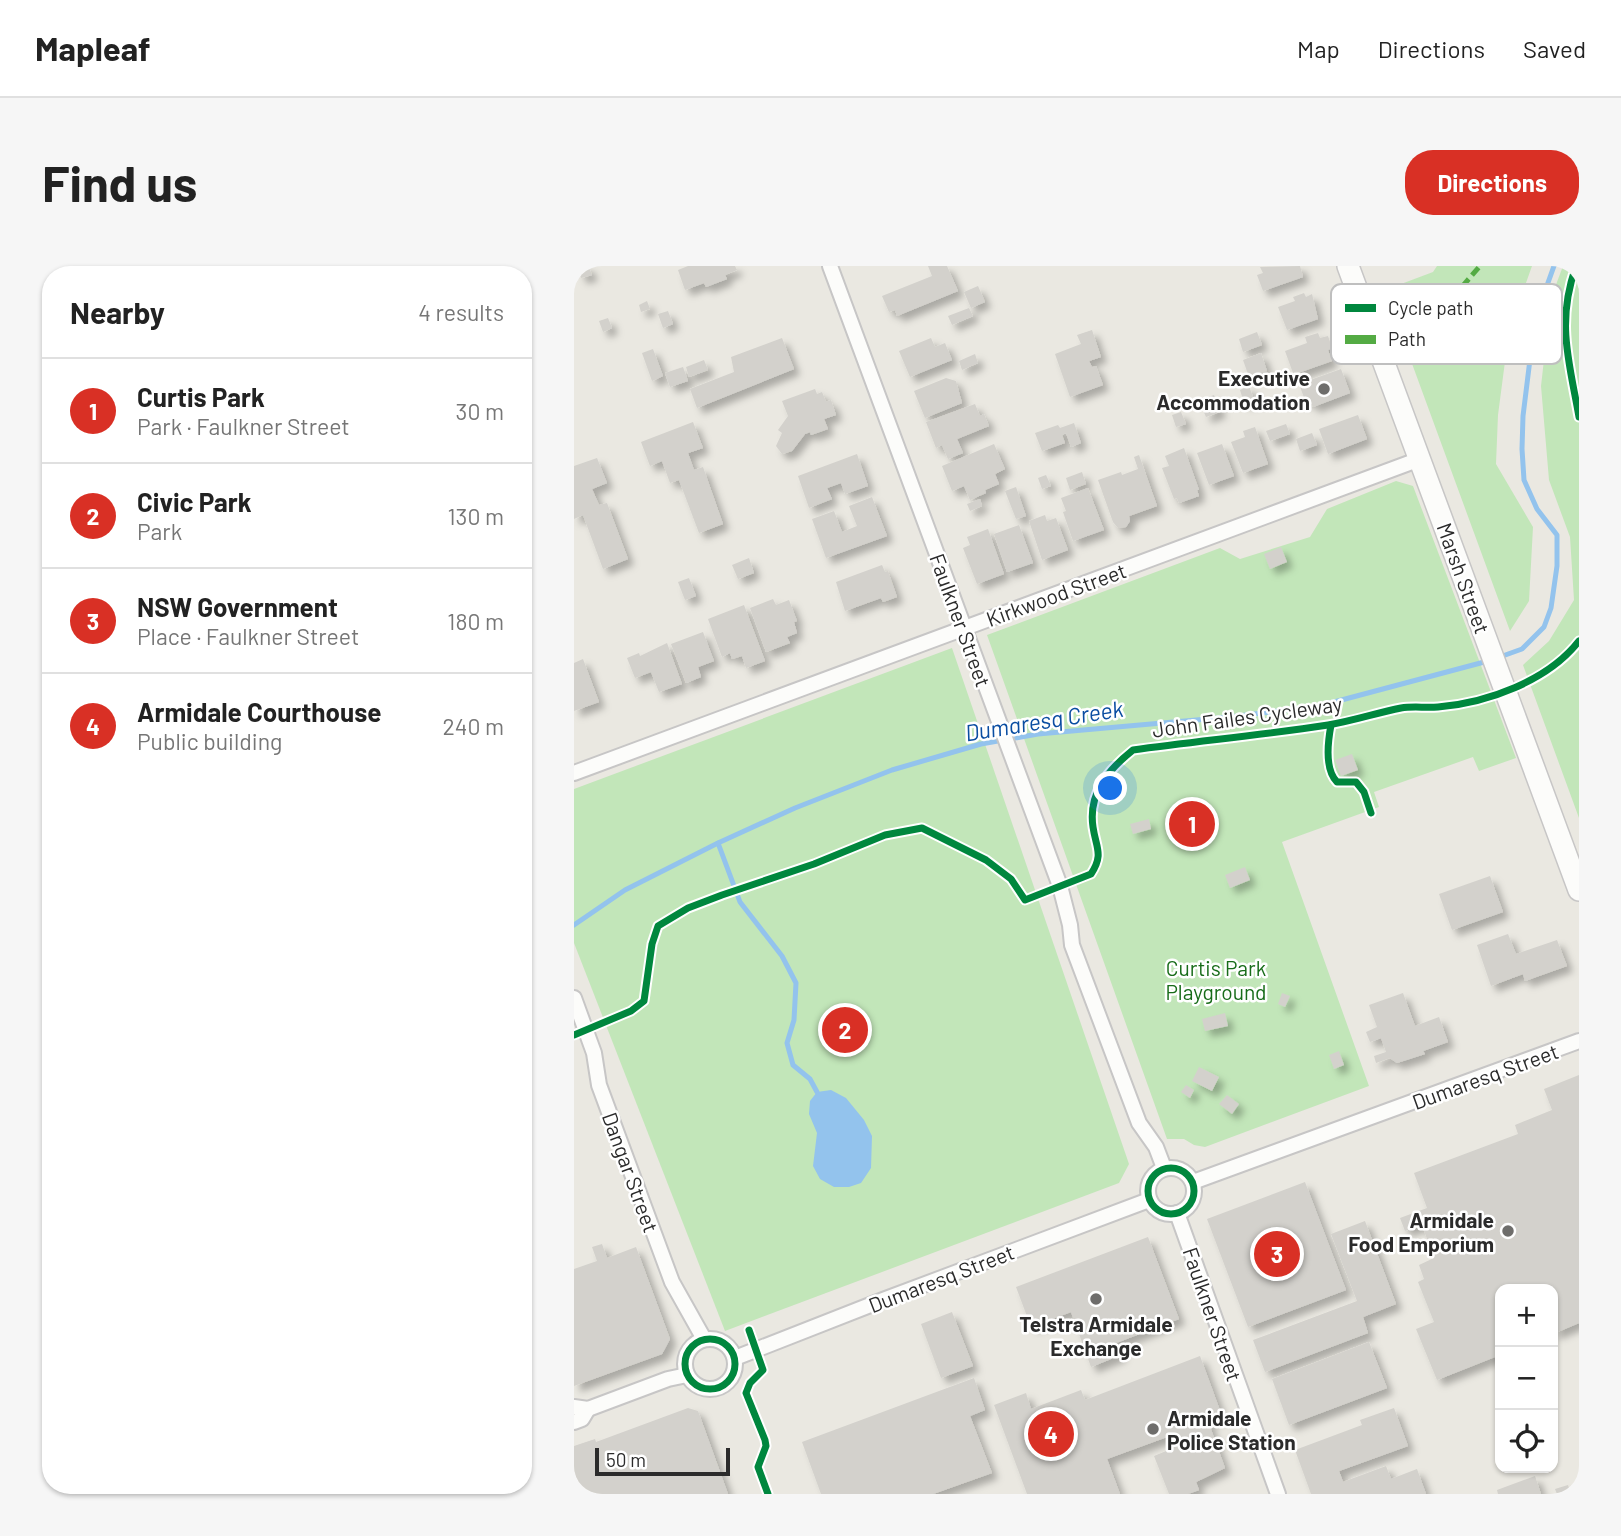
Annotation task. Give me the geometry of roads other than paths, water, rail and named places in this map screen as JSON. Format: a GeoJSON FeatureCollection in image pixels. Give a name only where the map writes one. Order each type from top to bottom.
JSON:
{"type":"FeatureCollection","features":[{"type":"Feature","properties":{"kind":"main road","name":"Marsh Street"},"geometry":{"type":"LineString","coordinates":[[1348,266],[1355,284]]}},
{"type":"Feature","properties":{"kind":"main road","name":"Marsh Street"},"geometry":{"type":"LineString","coordinates":[[1385,364],[1579,890]]}},
{"type":"Feature","properties":{"kind":"street","name":"Faulkner Street"},"geometry":{"type":"LineString","coordinates":[[830,266],[1060,886],[1072,945],[1139,1123],[1156,1147],[1164,1168]]}},
{"type":"Feature","properties":{"kind":"street","name":"Kirkwood Street"},"geometry":{"type":"LineString","coordinates":[[574,774],[1420,459]]}},
{"type":"Feature","properties":{"kind":"street","name":"Dangar Street"},"geometry":{"type":"LineString","coordinates":[[574,998],[594,1053],[599,1085],[672,1282],[704,1339]]}},
{"type":"Feature","properties":{"kind":"street","name":"Dumaresq Street"},"geometry":{"type":"LineString","coordinates":[[1193,1182],[1579,1041]]}},
{"type":"Feature","properties":{"kind":"street"},"geometry":{"type":"LineString","coordinates":[[1164,1168],[1181,1169],[1193,1182],[1192,1201],[1186,1209],[1177,1213],[1160,1212],[1149,1200],[1149,1181],[1155,1173],[1164,1168]]}},
{"type":"Feature","properties":{"kind":"street","name":"Dumaresq Street"},"geometry":{"type":"LineString","coordinates":[[735,1358],[1149,1200]]}},
{"type":"Feature","properties":{"kind":"street","name":"Faulkner Street"},"geometry":{"type":"LineString","coordinates":[[1177,1213],[1274,1493]]}},
{"type":"Feature","properties":{"kind":"street"},"geometry":{"type":"LineString","coordinates":[[704,1339],[723,1342],[735,1358],[732,1377],[717,1388],[700,1388],[687,1376],[684,1364],[687,1353],[693,1344],[704,1339]]}},
{"type":"Feature","properties":{"kind":"street"},"geometry":{"type":"LineString","coordinates":[[574,1422],[582,1419],[581,1408],[668,1379],[687,1376]]}},
{"type":"Feature","properties":{"kind":"water"},"geometry":{"type":"Polygon","coordinates":[[[831,1090],[846,1098],[864,1120],[872,1136],[871,1168],[861,1183],[849,1187],[834,1187],[820,1179],[813,1166],[817,1133],[809,1114],[810,1101],[817,1092],[831,1090]]]}},
{"type":"Feature","properties":{"kind":"waterway","name":"Dumaresq Creek"},"geometry":{"type":"LineString","coordinates":[[1548,284],[1554,266]]}},
{"type":"Feature","properties":{"kind":"waterway","name":"Dumaresq Creek"},"geometry":{"type":"LineString","coordinates":[[1497,658],[1522,649],[1544,627],[1551,608],[1557,566],[1557,535],[1537,509],[1524,480],[1523,416],[1529,364]]}},
{"type":"Feature","properties":{"kind":"waterway","name":"Dumaresq Creek"},"geometry":{"type":"LineString","coordinates":[[574,925],[625,890],[795,808],[892,770],[981,744],[1038,734],[1230,717],[1319,706],[1488,661]]}},
{"type":"Feature","properties":{"kind":"waterway"},"geometry":{"type":"LineString","coordinates":[[718,843],[740,902],[782,956],[796,983],[794,1020],[787,1043],[793,1065],[810,1079],[817,1092]]}},
{"type":"Feature","properties":{"kind":"place","name":"Executive Accommodation"},"geometry":{"type":"Point","coordinates":[1324,389]}},
{"type":"Feature","properties":{"kind":"place","name":"Curtis Park"},"geometry":{"type":"Point","coordinates":[1192,824]}},
{"type":"Feature","properties":{"kind":"place","name":"Civic Park"},"geometry":{"type":"Point","coordinates":[845,1030]}},
{"type":"Feature","properties":{"kind":"place","name":"Armidale Food Emporium"},"geometry":{"type":"Point","coordinates":[1508,1231]}},
{"type":"Feature","properties":{"kind":"place","name":"NSW Government"},"geometry":{"type":"Point","coordinates":[1277,1254]}},
{"type":"Feature","properties":{"kind":"place","name":"Telstra Armidale Exchange"},"geometry":{"type":"Point","coordinates":[1096,1299]}},
{"type":"Feature","properties":{"kind":"place","name":"Armidale Police Station"},"geometry":{"type":"Point","coordinates":[1153,1429]}},
{"type":"Feature","properties":{"kind":"place","name":"Armidale Courthouse"},"geometry":{"type":"Point","coordinates":[1051,1434]}},
{"type":"Feature","properties":{"kind":"park label","name":"Curtis Park Playground"},"geometry":{"type":"Point","coordinates":[1216,979]}}]}
